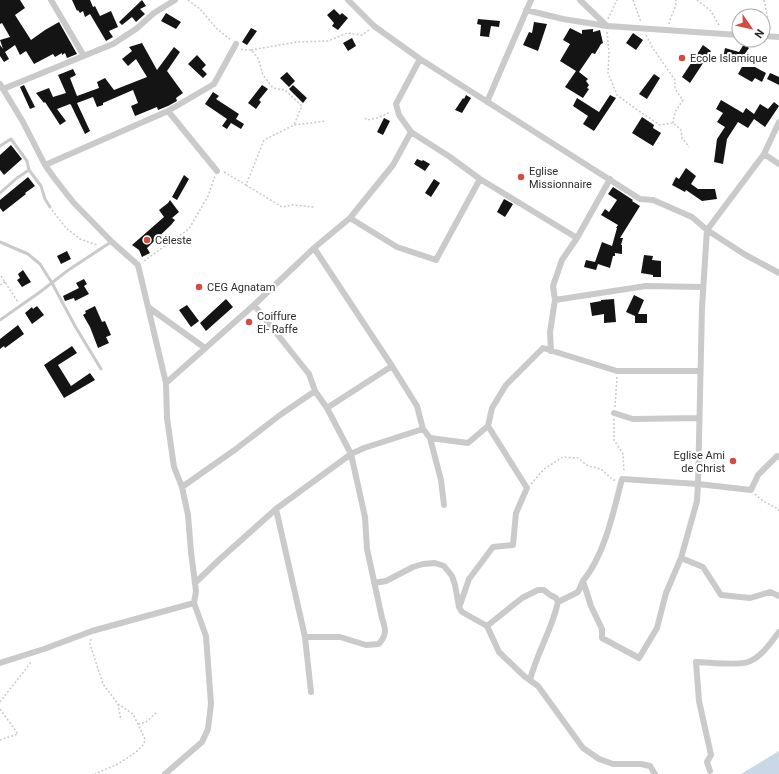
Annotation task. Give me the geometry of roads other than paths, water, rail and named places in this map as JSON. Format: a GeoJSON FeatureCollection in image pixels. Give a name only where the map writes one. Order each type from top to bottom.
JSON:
{"type":"FeatureCollection","features":[{"type":"Feature","properties":{"kind":"street"},"geometry":{"type":"LineString","coordinates":[[51,0],[84,56]]}},
{"type":"Feature","properties":{"kind":"street"},"geometry":{"type":"LineString","coordinates":[[165,774],[202,742],[208,729],[212,704],[206,636],[194,604],[196,583],[188,516],[182,487],[174,467],[167,418],[166,383],[148,307],[138,265],[112,242],[73,202],[45,165],[23,122],[2,86],[113,44],[136,29],[154,13],[175,0]]}},
{"type":"Feature","properties":{"kind":"street"},"geometry":{"type":"LineString","coordinates":[[348,0],[374,26],[420,59],[640,199],[653,200],[692,217],[707,230],[744,254],[779,273]]}},
{"type":"Feature","properties":{"kind":"street"},"geometry":{"type":"LineString","coordinates":[[487,102],[531,0]]}},
{"type":"Feature","properties":{"kind":"street"},"geometry":{"type":"LineString","coordinates":[[580,0],[607,26]]}},
{"type":"Feature","properties":{"kind":"street"},"geometry":{"type":"LineString","coordinates":[[526,10],[563,19],[607,26],[731,34]]}},
{"type":"Feature","properties":{"kind":"street"},"geometry":{"type":"LineString","coordinates":[[45,165],[168,111],[214,84],[236,44]]}},
{"type":"Feature","properties":{"kind":"street"},"geometry":{"type":"LineString","coordinates":[[420,59],[396,104],[399,115],[411,132],[450,157],[480,179],[577,238]]}},
{"type":"Feature","properties":{"kind":"street"},"geometry":{"type":"LineString","coordinates":[[168,111],[217,171]]}},
{"type":"Feature","properties":{"kind":"street"},"geometry":{"type":"LineString","coordinates":[[583,581],[591,606],[602,629],[602,638],[639,658],[657,628],[666,593],[680,558],[697,501],[703,287],[707,230],[764,154],[779,122]]}},
{"type":"Feature","properties":{"kind":"street"},"geometry":{"type":"LineString","coordinates":[[166,383],[254,305],[314,248],[346,222],[393,165],[411,132]]}},
{"type":"Feature","properties":{"kind":"street"},"geometry":{"type":"LineString","coordinates":[[764,154],[779,164]]}},
{"type":"Feature","properties":{"kind":"street"},"geometry":{"type":"LineString","coordinates":[[346,222],[397,247],[436,260],[480,179]]}},
{"type":"Feature","properties":{"kind":"street"},"geometry":{"type":"LineString","coordinates":[[551,351],[550,332],[555,300],[553,286],[562,260],[577,238],[610,179]]}},
{"type":"Feature","properties":{"kind":"street"},"geometry":{"type":"LineString","coordinates":[[314,248],[417,406],[423,429],[430,438],[441,480],[444,505]]}},
{"type":"Feature","properties":{"kind":"street"},"geometry":{"type":"LineString","coordinates":[[555,300],[646,286],[703,287]]}},
{"type":"Feature","properties":{"kind":"street"},"geometry":{"type":"LineString","coordinates":[[254,305],[309,374],[315,391],[351,454],[366,517],[367,549],[382,618],[386,629],[384,638],[379,644],[366,645],[340,637],[305,637]]}},
{"type":"Feature","properties":{"kind":"street"},"geometry":{"type":"LineString","coordinates":[[148,307],[205,348]]}},
{"type":"Feature","properties":{"kind":"street"},"geometry":{"type":"LineString","coordinates":[[430,438],[468,442],[488,426],[492,408],[506,385],[543,348],[617,371],[700,371]]}},
{"type":"Feature","properties":{"kind":"street"},"geometry":{"type":"LineString","coordinates":[[326,408],[392,366]]}},
{"type":"Feature","properties":{"kind":"street"},"geometry":{"type":"LineString","coordinates":[[182,487],[236,450],[280,415],[315,391]]}},
{"type":"Feature","properties":{"kind":"street"},"geometry":{"type":"LineString","coordinates":[[614,413],[633,419],[699,418]]}},
{"type":"Feature","properties":{"kind":"street"},"geometry":{"type":"LineString","coordinates":[[459,607],[469,580],[493,547],[513,545],[516,514],[527,488],[488,426]]}},
{"type":"Feature","properties":{"kind":"street"},"geometry":{"type":"LineString","coordinates":[[196,583],[230,549],[276,509],[351,454],[364,448],[423,429]]}},
{"type":"Feature","properties":{"kind":"street"},"geometry":{"type":"LineString","coordinates":[[558,602],[578,592],[583,581],[590,572],[608,531],[624,479],[698,484],[751,490],[758,475],[777,456],[779,457]]}},
{"type":"Feature","properties":{"kind":"street"},"geometry":{"type":"LineString","coordinates":[[276,509],[305,637],[311,692]]}},
{"type":"Feature","properties":{"kind":"street"},"geometry":{"type":"LineString","coordinates":[[680,558],[702,567],[721,595],[750,598],[770,592],[779,596]]}},
{"type":"Feature","properties":{"kind":"street"},"geometry":{"type":"LineString","coordinates":[[374,583],[386,581],[413,567],[423,564],[435,563],[444,566],[452,576],[459,607],[462,612],[487,626],[499,652],[538,686],[583,748],[599,759],[613,764],[641,764],[650,766],[655,774]]}},
{"type":"Feature","properties":{"kind":"street"},"geometry":{"type":"LineString","coordinates":[[487,626],[522,598],[538,590],[544,590],[556,598],[558,602],[555,618],[534,664],[530,680]]}},
{"type":"Feature","properties":{"kind":"street"},"geometry":{"type":"LineString","coordinates":[[0,664],[92,631],[194,604]]}},
{"type":"Feature","properties":{"kind":"street"},"geometry":{"type":"LineString","coordinates":[[710,771],[708,762],[711,755],[699,701],[696,662],[727,664],[748,662],[770,645],[779,632]]}},
{"type":"Feature","properties":{"kind":"lane"},"geometry":{"type":"LineString","coordinates":[[0,146],[11,139],[27,161],[29,170],[41,186],[45,199],[50,207]]}},
{"type":"Feature","properties":{"kind":"lane"},"geometry":{"type":"LineString","coordinates":[[0,193],[29,170]]}},
{"type":"Feature","properties":{"kind":"lane"},"geometry":{"type":"LineString","coordinates":[[0,242],[28,254],[40,264],[52,282],[75,326],[101,369]]}},
{"type":"Feature","properties":{"kind":"lane"},"geometry":{"type":"LineString","coordinates":[[0,320],[67,271],[112,242]]}},
{"type":"Feature","properties":{"kind":"water"},"geometry":{"type":"Polygon","coordinates":[[[779,751],[779,774],[741,774],[779,751]]]}},
{"type":"Feature","properties":{"kind":"place","name":"Ecole Islamique"},"geometry":{"type":"Point","coordinates":[682,58]}},
{"type":"Feature","properties":{"kind":"place","name":"Eglise Missionnaire"},"geometry":{"type":"Point","coordinates":[521,177]}},
{"type":"Feature","properties":{"kind":"place","name":"Céleste"},"geometry":{"type":"Point","coordinates":[147,240]}},
{"type":"Feature","properties":{"kind":"place","name":"CEG Agnatam"},"geometry":{"type":"Point","coordinates":[199,287]}},
{"type":"Feature","properties":{"kind":"place","name":"Coiffure El- Raffe"},"geometry":{"type":"Point","coordinates":[249,322]}},
{"type":"Feature","properties":{"kind":"place","name":"Eglise Ami de Christ"},"geometry":{"type":"Point","coordinates":[733,461]}}]}
